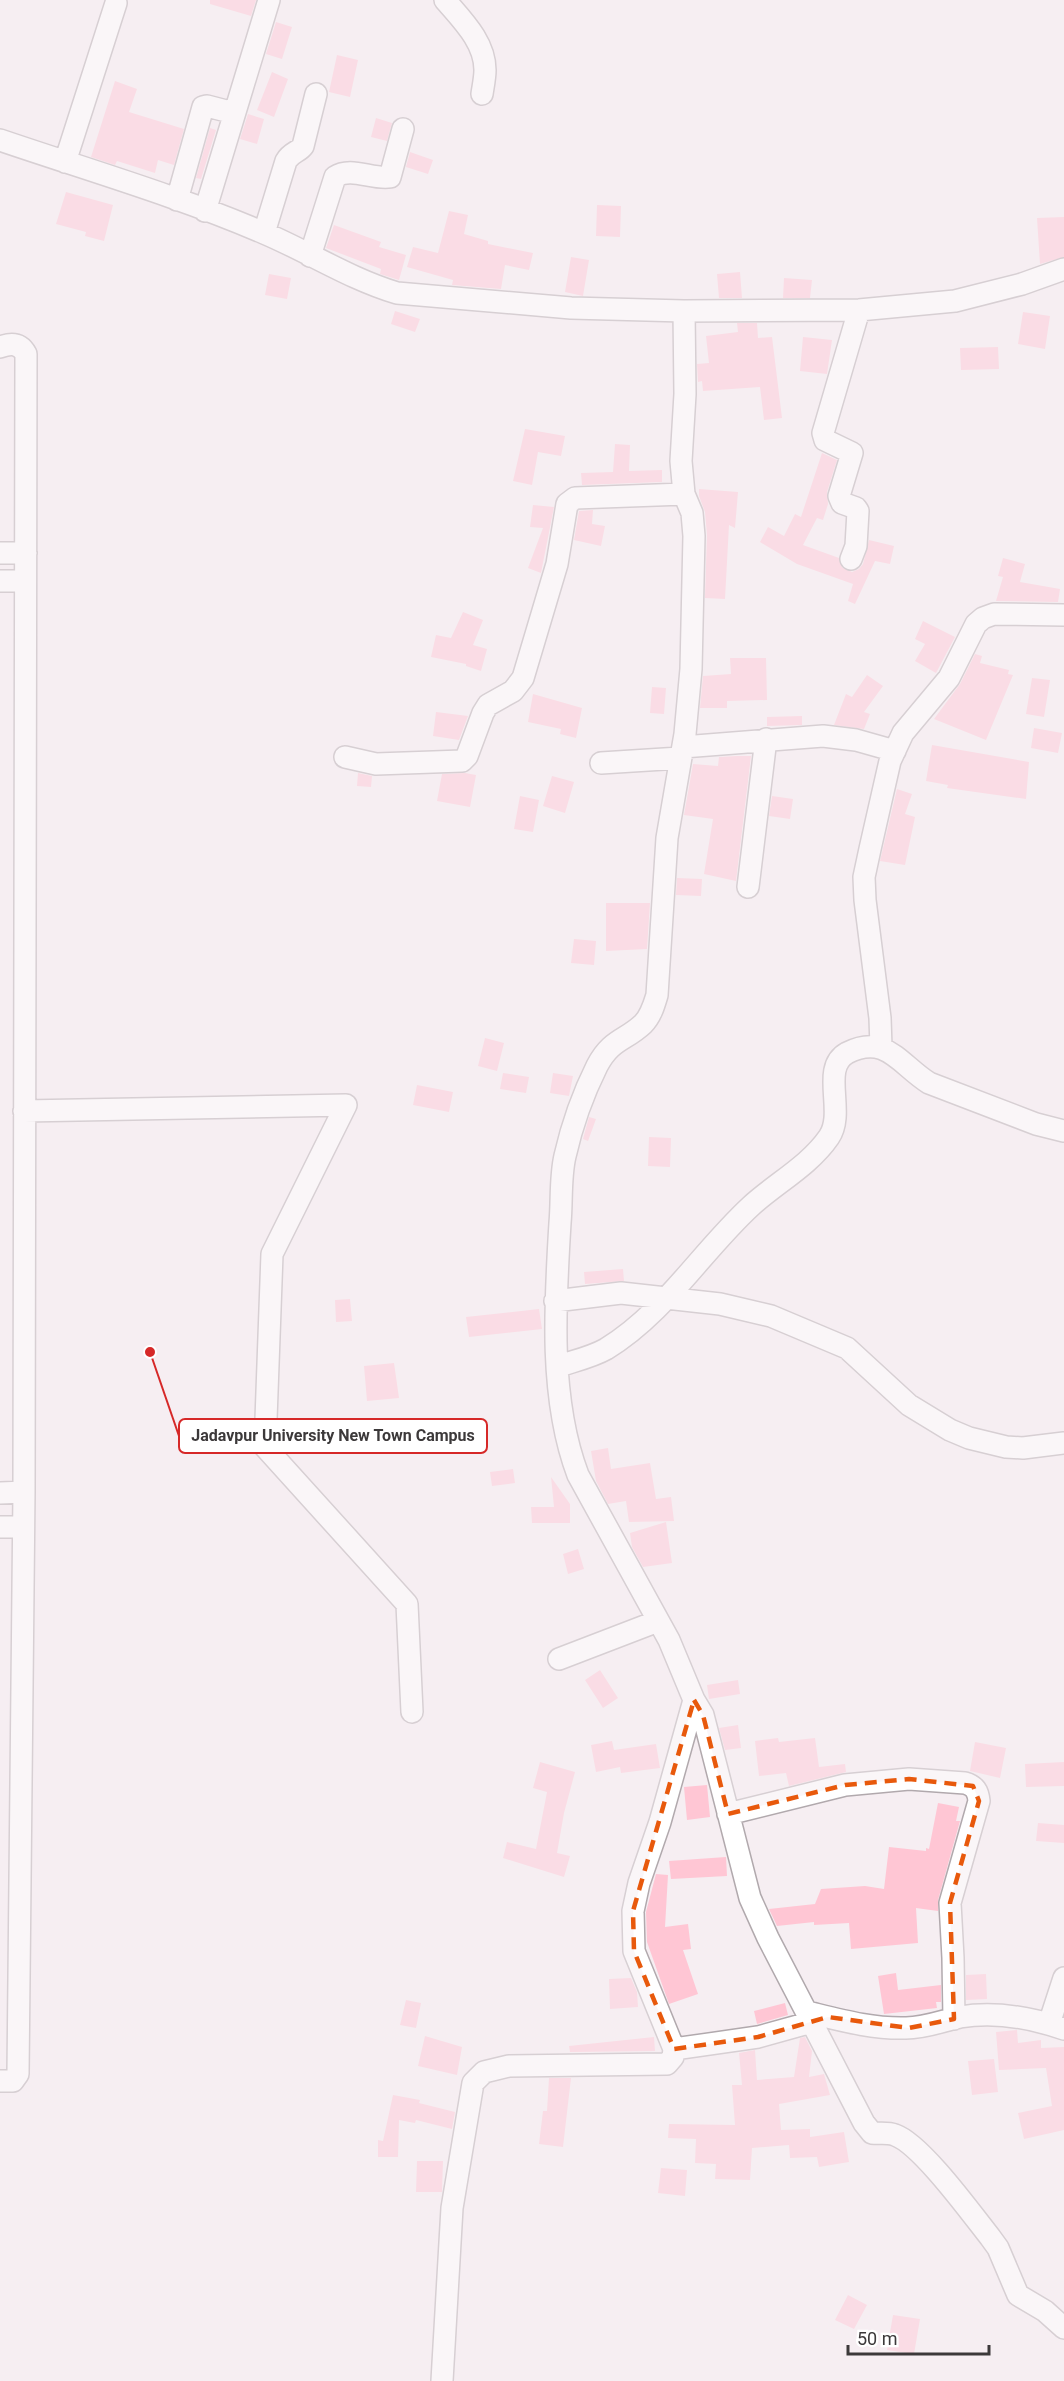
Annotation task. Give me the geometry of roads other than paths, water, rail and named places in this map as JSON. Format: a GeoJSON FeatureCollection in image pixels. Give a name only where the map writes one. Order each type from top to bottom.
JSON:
{"type":"FeatureCollection","features":[{"type":"Feature","properties":{"kind":"street"},"geometry":{"type":"LineString","coordinates":[[205,211],[269,0]]}},
{"type":"Feature","properties":{"kind":"street"},"geometry":{"type":"LineString","coordinates":[[445,0],[475,37],[483,56],[485,70],[482,94]]}},
{"type":"Feature","properties":{"kind":"street"},"geometry":{"type":"LineString","coordinates":[[64,162],[116,3]]}},
{"type":"Feature","properties":{"kind":"street"},"geometry":{"type":"LineString","coordinates":[[264,233],[286,161],[290,154],[303,146],[316,93]]}},
{"type":"Feature","properties":{"kind":"street"},"geometry":{"type":"LineString","coordinates":[[177,200],[203,107],[234,113]]}},
{"type":"Feature","properties":{"kind":"street"},"geometry":{"type":"LineString","coordinates":[[310,256],[335,177],[340,173],[348,172],[390,177],[403,129]]}},
{"type":"Feature","properties":{"kind":"street"},"geometry":{"type":"LineString","coordinates":[[0,140],[177,200],[264,233],[373,286],[398,293],[572,308],[684,311],[859,310],[955,301],[1022,284],[1064,269]]}},
{"type":"Feature","properties":{"kind":"street"},"geometry":{"type":"LineString","coordinates":[[851,559],[856,546],[858,511],[842,503],[839,496],[852,453],[825,440],[823,433],[859,310]]}},
{"type":"Feature","properties":{"kind":"street"},"geometry":{"type":"LineString","coordinates":[[684,311],[684,413],[681,461],[684,494],[692,513],[694,536],[691,669],[682,752],[667,838],[657,995],[651,1012],[643,1024],[612,1044],[598,1065],[580,1107],[564,1158],[555,1301],[560,1406],[569,1452],[578,1475],[669,1640],[694,1700],[703,1715],[750,1898],[768,1938],[869,2130],[875,2134],[894,2134],[917,2150],[998,2248],[1018,2295],[1045,2311],[1064,2328]]}},
{"type":"Feature","properties":{"kind":"street"},"geometry":{"type":"LineString","coordinates":[[0,347],[10,343],[18,345],[26,354],[24,1492],[18,2074],[13,2081],[0,2081]]}},
{"type":"Feature","properties":{"kind":"street"},"geometry":{"type":"LineString","coordinates":[[345,758],[376,764],[462,761],[488,705],[513,691],[523,678],[552,583],[567,504],[575,498],[684,494]]}},
{"type":"Feature","properties":{"kind":"street"},"geometry":{"type":"LineString","coordinates":[[0,553],[26,553]]}},
{"type":"Feature","properties":{"kind":"street"},"geometry":{"type":"LineString","coordinates":[[0,581],[25,581]]}},
{"type":"Feature","properties":{"kind":"street"},"geometry":{"type":"LineString","coordinates":[[881,1047],[878,997],[864,877],[894,751],[903,733],[949,678],[976,624],[983,618],[994,614],[1064,615]]}},
{"type":"Feature","properties":{"kind":"street"},"geometry":{"type":"LineString","coordinates":[[601,763],[766,739],[823,736],[856,740],[894,751]]}},
{"type":"Feature","properties":{"kind":"street"},"geometry":{"type":"LineString","coordinates":[[748,887],[766,739]]}},
{"type":"Feature","properties":{"kind":"street"},"geometry":{"type":"LineString","coordinates":[[559,1366],[604,1350],[641,1324],[668,1298],[708,1250],[751,1206],[818,1151],[830,1136],[837,1118],[834,1070],[844,1055],[858,1048],[881,1047],[892,1052],[916,1075],[929,1083],[1036,1124],[1064,1131]]}},
{"type":"Feature","properties":{"kind":"street"},"geometry":{"type":"LineString","coordinates":[[24,1111],[346,1105],[272,1254],[265,1447],[407,1604],[412,1712]]}},
{"type":"Feature","properties":{"kind":"street"},"geometry":{"type":"LineString","coordinates":[[555,1301],[621,1293],[720,1304],[771,1316],[836,1343],[859,1357],[909,1405],[950,1430],[969,1438],[1023,1448],[1064,1443]]}},
{"type":"Feature","properties":{"kind":"street"},"geometry":{"type":"LineString","coordinates":[[0,1493],[24,1492]]}},
{"type":"Feature","properties":{"kind":"street"},"geometry":{"type":"LineString","coordinates":[[0,1527],[23,1527]]}},
{"type":"Feature","properties":{"kind":"street"},"geometry":{"type":"LineString","coordinates":[[559,1659],[658,1621]]}},
{"type":"Feature","properties":{"kind":"street"},"geometry":{"type":"LineString","coordinates":[[442,2381],[452,2208],[473,2084],[484,2072],[509,2066],[667,2064],[673,2057],[674,2049],[634,1951],[633,1911],[639,1883],[660,1822],[694,1700]]}},
{"type":"Feature","properties":{"kind":"street"},"geometry":{"type":"LineString","coordinates":[[728,1814],[845,1785],[909,1779],[965,1783],[973,1786],[978,1793],[979,1801],[950,1903],[954,2019]]}},
{"type":"Feature","properties":{"kind":"street"},"geometry":{"type":"LineString","coordinates":[[674,2049],[758,2037],[810,2017],[886,2028],[917,2027],[954,2019],[984,2016],[1005,2017],[1057,2027],[1064,1978]]}},
{"type":"Feature","properties":{"kind":"place","name":"Jadavpur University New Town Campus"},"geometry":{"type":"Point","coordinates":[150,1352]}}]}
